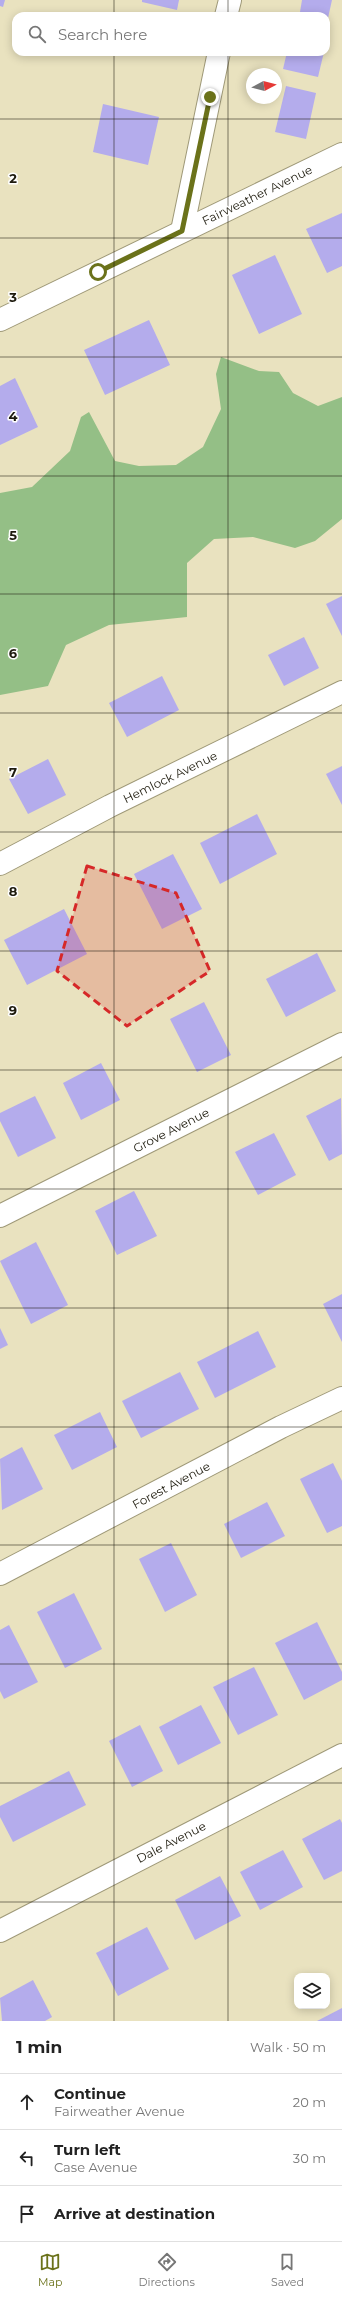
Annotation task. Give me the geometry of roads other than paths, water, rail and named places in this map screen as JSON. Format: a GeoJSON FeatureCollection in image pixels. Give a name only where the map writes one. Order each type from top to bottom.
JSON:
{"type":"FeatureCollection","features":[{"type":"Feature","properties":{"kind":"street"},"geometry":{"type":"LineString","coordinates":[[227,12],[230,0]]}},
{"type":"Feature","properties":{"kind":"street"},"geometry":{"type":"LineString","coordinates":[[182,231],[218,56]]}},
{"type":"Feature","properties":{"kind":"street","name":"Fairweather Avenue"},"geometry":{"type":"LineString","coordinates":[[0,320],[342,154]]}},
{"type":"Feature","properties":{"kind":"street","name":"Hemlock Avenue"},"geometry":{"type":"LineString","coordinates":[[0,864],[110,806],[342,692]]}},
{"type":"Feature","properties":{"kind":"street","name":"Grove Avenue"},"geometry":{"type":"LineString","coordinates":[[0,1216],[342,1044]]}},
{"type":"Feature","properties":{"kind":"street","name":"Forest Avenue"},"geometry":{"type":"LineString","coordinates":[[0,1574],[281,1427],[342,1398]]}},
{"type":"Feature","properties":{"kind":"street","name":"Dale Avenue"},"geometry":{"type":"LineString","coordinates":[[0,1931],[342,1755]]}}]}
